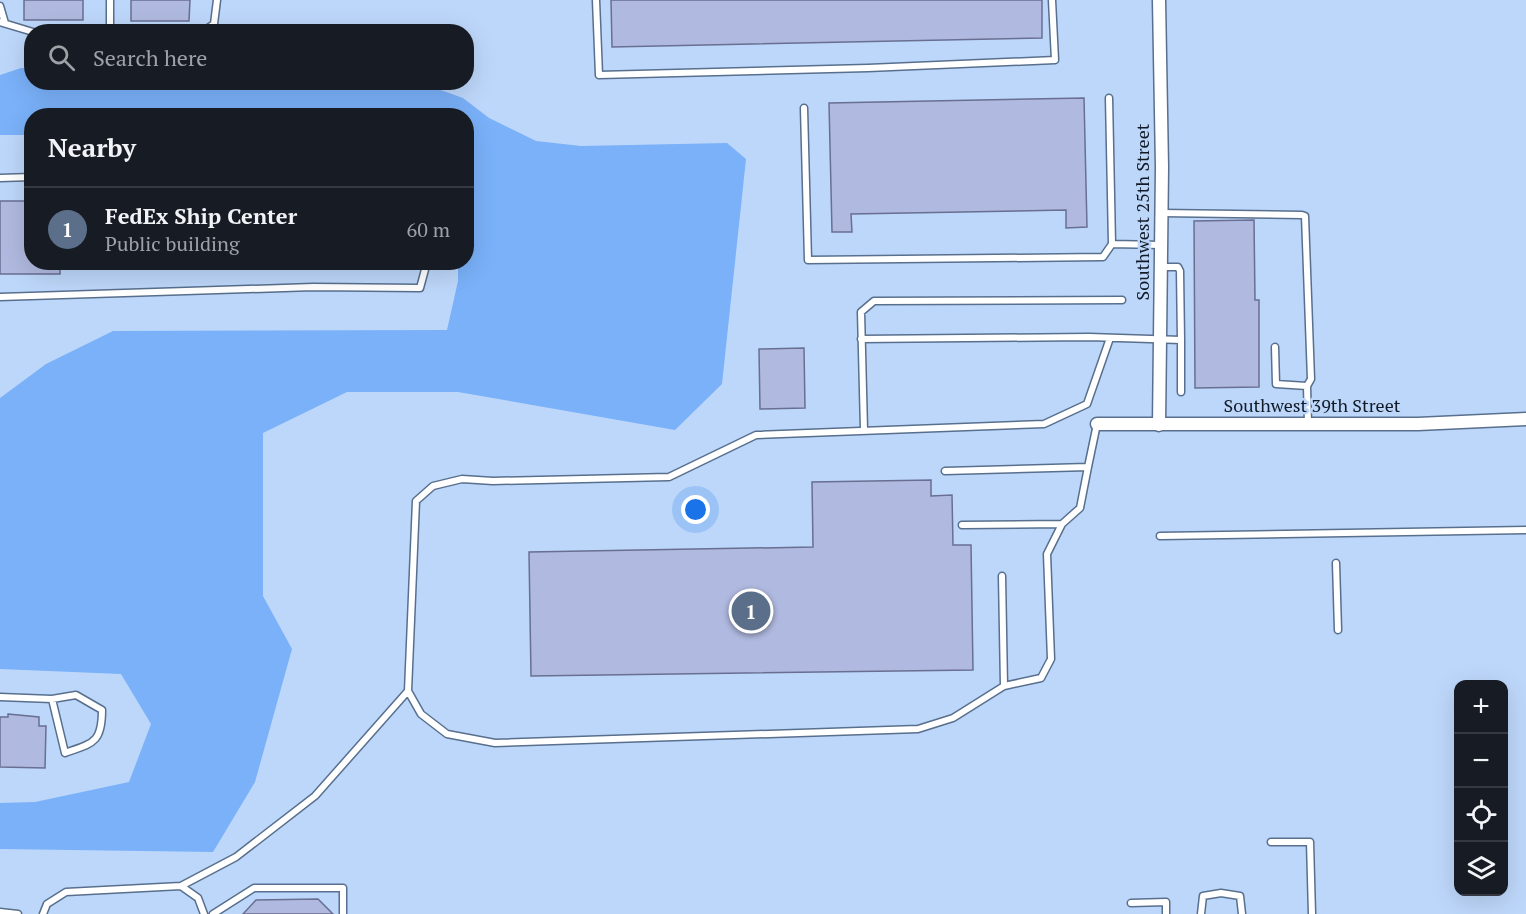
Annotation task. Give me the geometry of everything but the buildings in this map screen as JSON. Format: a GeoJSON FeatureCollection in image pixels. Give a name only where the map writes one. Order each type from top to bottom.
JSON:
{"type":"FeatureCollection","features":[{"type":"Feature","properties":{"kind":"street","name":"Southwest 25th Street"},"geometry":{"type":"LineString","coordinates":[[1159,0],[1161,213],[1159,425]]}},
{"type":"Feature","properties":{"kind":"street","name":"Southwest 39th Street"},"geometry":{"type":"LineString","coordinates":[[1097,424],[1418,424],[1526,419]]}},
{"type":"Feature","properties":{"kind":"lane"},"geometry":{"type":"LineString","coordinates":[[110,0],[110,24]]}},
{"type":"Feature","properties":{"kind":"lane"},"geometry":{"type":"LineString","coordinates":[[214,24],[217,0]]}},
{"type":"Feature","properties":{"kind":"lane"},"geometry":{"type":"LineString","coordinates":[[596,0],[599,75],[868,68],[1055,60],[1052,0]]}},
{"type":"Feature","properties":{"kind":"lane"},"geometry":{"type":"LineString","coordinates":[[0,6],[2,23],[24,29]]}},
{"type":"Feature","properties":{"kind":"lane"},"geometry":{"type":"LineString","coordinates":[[804,108],[808,260],[1103,257],[1112,244],[1109,98]]}},
{"type":"Feature","properties":{"kind":"lane"},"geometry":{"type":"LineString","coordinates":[[0,178],[24,177]]}},
{"type":"Feature","properties":{"kind":"lane"},"geometry":{"type":"LineString","coordinates":[[1161,213],[1305,216],[1311,379],[1308,386],[1308,424]]}},
{"type":"Feature","properties":{"kind":"lane"},"geometry":{"type":"LineString","coordinates":[[1112,244],[1161,246]]}},
{"type":"Feature","properties":{"kind":"lane"},"geometry":{"type":"LineString","coordinates":[[1161,267],[1178,267],[1180,271],[1181,392]]}},
{"type":"Feature","properties":{"kind":"lane"},"geometry":{"type":"LineString","coordinates":[[0,297],[313,287],[420,288],[425,270]]}},
{"type":"Feature","properties":{"kind":"lane"},"geometry":{"type":"LineString","coordinates":[[864,430],[861,312],[874,301],[1122,300]]}},
{"type":"Feature","properties":{"kind":"lane"},"geometry":{"type":"LineString","coordinates":[[1097,424],[1080,508],[1062,524],[1047,554],[1051,659],[1041,678],[1004,686],[953,718],[918,729],[495,743],[447,734],[420,714],[408,691],[416,501],[433,486],[462,479],[493,482],[669,477],[756,435],[1044,424],[1087,404],[1110,338]]}},
{"type":"Feature","properties":{"kind":"lane"},"geometry":{"type":"LineString","coordinates":[[861,339],[1181,340]]}},
{"type":"Feature","properties":{"kind":"lane"},"geometry":{"type":"LineString","coordinates":[[1275,347],[1276,384],[1308,386]]}},
{"type":"Feature","properties":{"kind":"lane"},"geometry":{"type":"LineString","coordinates":[[945,471],[1088,467]]}},
{"type":"Feature","properties":{"kind":"lane"},"geometry":{"type":"LineString","coordinates":[[962,525],[1062,524]]}},
{"type":"Feature","properties":{"kind":"lane"},"geometry":{"type":"LineString","coordinates":[[1160,536],[1526,530]]}},
{"type":"Feature","properties":{"kind":"lane"},"geometry":{"type":"LineString","coordinates":[[1336,563],[1338,630]]}},
{"type":"Feature","properties":{"kind":"lane"},"geometry":{"type":"LineString","coordinates":[[1002,576],[1004,686]]}},
{"type":"Feature","properties":{"kind":"lane"},"geometry":{"type":"LineString","coordinates":[[43,914],[46,904],[66,892],[181,886],[236,857],[315,796],[408,691]]}},
{"type":"Feature","properties":{"kind":"lane"},"geometry":{"type":"LineString","coordinates":[[0,697],[52,699],[76,695],[102,710],[102,727],[94,742],[65,753],[52,699]]}},
{"type":"Feature","properties":{"kind":"lane"},"geometry":{"type":"LineString","coordinates":[[1270,842],[1310,842],[1312,914]]}},
{"type":"Feature","properties":{"kind":"lane"},"geometry":{"type":"LineString","coordinates":[[181,886],[198,898],[204,914]]}},
{"type":"Feature","properties":{"kind":"lane"},"geometry":{"type":"LineString","coordinates":[[213,914],[254,888],[343,888],[343,914]]}},
{"type":"Feature","properties":{"kind":"lane"},"geometry":{"type":"LineString","coordinates":[[1201,914],[1203,896],[1221,893],[1240,896],[1242,914]]}},
{"type":"Feature","properties":{"kind":"lane"},"geometry":{"type":"LineString","coordinates":[[1131,903],[1166,902],[1166,914]]}},
{"type":"Feature","properties":{"kind":"lane"},"geometry":{"type":"LineString","coordinates":[[0,912],[18,914]]}},
{"type":"Feature","properties":{"kind":"water"},"geometry":{"type":"Polygon","coordinates":[[[24,68],[24,90],[441,90],[463,98],[489,118],[536,141],[581,146],[727,143],[746,159],[722,384],[675,430],[458,392],[347,392],[263,433],[263,596],[292,649],[255,782],[213,852],[0,849],[0,803],[35,802],[129,782],[151,724],[121,674],[0,669],[0,398],[46,364],[113,331],[447,330],[458,281],[458,270],[474,270],[474,108],[24,108],[24,135],[0,135],[0,75],[24,68]]]}},
{"type":"Feature","properties":{"kind":"place","name":"FedEx Ship Center"},"geometry":{"type":"Point","coordinates":[751,611]}}]}
